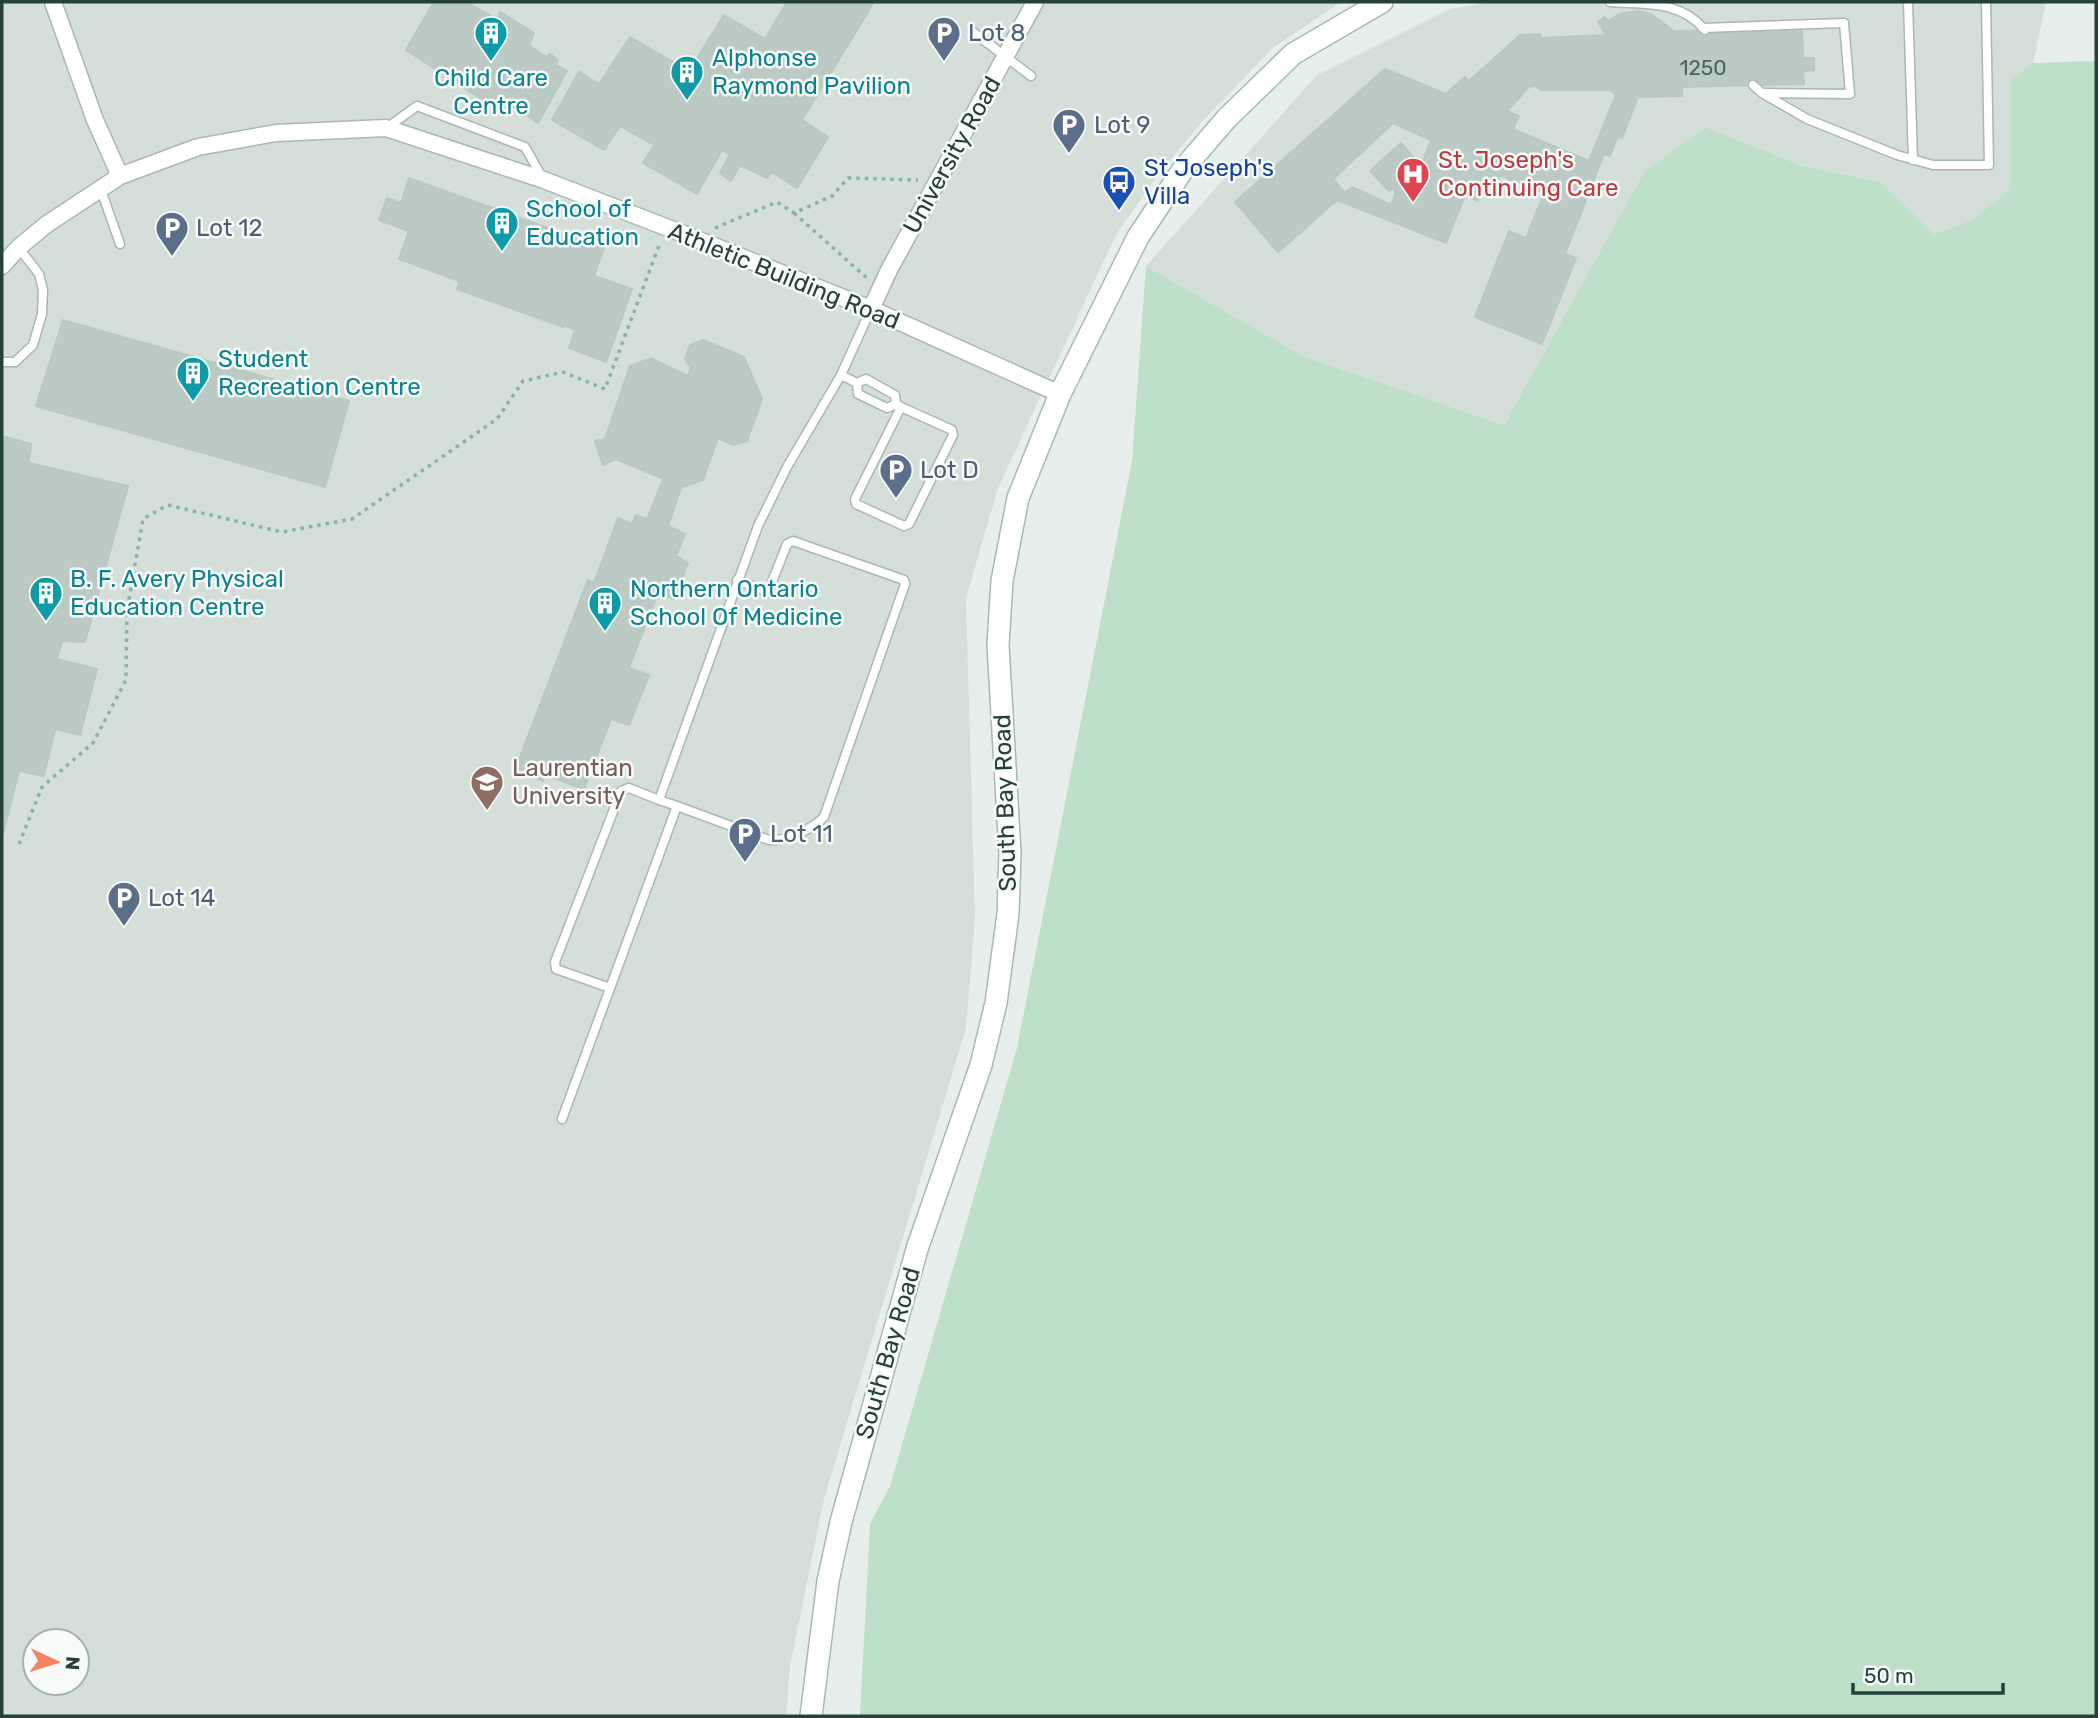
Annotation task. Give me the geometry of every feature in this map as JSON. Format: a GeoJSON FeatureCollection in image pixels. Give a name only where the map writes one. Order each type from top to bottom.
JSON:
{"type":"FeatureCollection","features":[{"type":"Feature","properties":{"kind":"street"},"geometry":{"type":"LineString","coordinates":[[52,2],[95,120],[120,176]]}},
{"type":"Feature","properties":{"kind":"street","name":"University Road"},"geometry":{"type":"LineString","coordinates":[[871,309],[937,180],[1035,2]]}},
{"type":"Feature","properties":{"kind":"street","name":"South Bay Road"},"geometry":{"type":"LineString","coordinates":[[811,1716],[828,1581],[841,1522],[917,1249],[981,1065],[996,1003],[1007,914],[1010,853],[998,645],[1002,581],[1018,498],[1060,394],[1138,237],[1184,168],[1227,118],[1293,54],[1382,2]]}},
{"type":"Feature","properties":{"kind":"street","name":"Athletic Building Road"},"geometry":{"type":"LineString","coordinates":[[2,266],[47,224],[120,176],[198,147],[276,133],[386,128],[544,180],[694,238],[871,309],[1060,394]]}},
{"type":"Feature","properties":{"kind":"lane"},"geometry":{"type":"LineString","coordinates":[[1610,2],[1667,5],[1697,20],[1704,29],[1844,23],[1850,94],[1762,93]]}},
{"type":"Feature","properties":{"kind":"lane"},"geometry":{"type":"LineString","coordinates":[[1908,2],[1913,160]]}},
{"type":"Feature","properties":{"kind":"lane"},"geometry":{"type":"LineString","coordinates":[[1753,85],[1807,119],[1913,160],[1933,165],[1989,165],[1986,2]]}},
{"type":"Feature","properties":{"kind":"lane"},"geometry":{"type":"LineString","coordinates":[[973,32],[1031,76]]}},
{"type":"Feature","properties":{"kind":"lane"},"geometry":{"type":"LineString","coordinates":[[386,128],[417,106],[525,147],[544,180]]}},
{"type":"Feature","properties":{"kind":"lane"},"geometry":{"type":"LineString","coordinates":[[101,190],[120,244]]}},
{"type":"Feature","properties":{"kind":"lane"},"geometry":{"type":"LineString","coordinates":[[2,362],[15,362],[33,345],[42,314],[43,290],[38,274],[19,248]]}},
{"type":"Feature","properties":{"kind":"lane"},"geometry":{"type":"LineString","coordinates":[[659,800],[758,526],[787,467],[841,375],[871,309]]}},
{"type":"Feature","properties":{"kind":"lane"},"geometry":{"type":"LineString","coordinates":[[841,375],[857,383]]}},
{"type":"Feature","properties":{"kind":"lane"},"geometry":{"type":"LineString","coordinates":[[857,383],[858,394],[887,408],[899,405],[952,430],[953,435],[909,524],[904,526],[856,504],[855,499],[899,405],[895,395],[866,379],[857,383]]}},
{"type":"Feature","properties":{"kind":"lane"},"geometry":{"type":"LineString","coordinates":[[610,988],[556,969],[555,962],[621,791],[629,788],[769,841],[778,842],[818,823],[826,809],[905,584],[904,580],[793,541],[787,544],[768,592],[737,580]]}},
{"type":"Feature","properties":{"kind":"lane"},"geometry":{"type":"LineString","coordinates":[[562,1119],[677,806]]}},
{"type":"Feature","properties":{"kind":"path"},"geometry":{"type":"LineString","coordinates":[[794,213],[832,196],[848,178],[937,180]]}},
{"type":"Feature","properties":{"kind":"path"},"geometry":{"type":"LineString","coordinates":[[694,238],[778,202],[794,213],[861,276],[881,287]]}},
{"type":"Feature","properties":{"kind":"path"},"geometry":{"type":"LineString","coordinates":[[19,844],[42,787],[93,743],[126,680],[127,611],[143,519],[168,505],[282,532],[352,519],[497,419],[523,382],[563,372],[605,389],[665,228]]}},
{"type":"Feature","properties":{"kind":"shaded area","name":"Laurentian University"},"geometry":{"type":"Polygon","coordinates":[[[2,2],[1341,2],[1273,48],[1200,124],[1155,179],[1116,235],[998,488],[966,598],[975,919],[966,1028],[824,1499],[790,1666],[786,1716],[2,1716],[2,2]]]}},
{"type":"Feature","properties":{"kind":"shaded area","name":"St. Joseph's Continuing Care"},"geometry":{"type":"Polygon","coordinates":[[[1492,2],[2046,2],[2033,63],[2010,79],[2010,189],[1972,220],[1934,234],[1881,182],[1803,166],[1705,127],[1644,172],[1504,425],[1303,356],[1146,266],[1317,75],[1450,9],[1492,2]]]}},
{"type":"Feature","properties":{"kind":"green space"},"geometry":{"type":"Polygon","coordinates":[[[2096,61],[2096,1716],[860,1716],[870,1524],[890,1486],[1017,1048],[1132,461],[1146,266],[1303,356],[1504,425],[1644,172],[1705,127],[1803,166],[1881,182],[1934,234],[1972,220],[2010,189],[2010,79],[2033,63],[2096,61]]]}},
{"type":"Feature","properties":{"kind":"building","name":"Child Care Centre"},"geometry":{"type":"Polygon","coordinates":[[[434,2],[471,2],[470,4],[498,20],[500,12],[534,33],[529,45],[546,57],[550,54],[558,60],[556,65],[567,71],[538,123],[514,107],[506,115],[406,50],[434,2]]]}},
{"type":"Feature","properties":{"kind":"building","name":"Alphonse Raymond Pavilion"},"geometry":{"type":"Polygon","coordinates":[[[787,2],[874,2],[802,120],[828,137],[797,188],[772,172],[767,178],[740,165],[731,181],[720,173],[730,154],[722,150],[697,194],[643,163],[654,145],[620,126],[604,150],[552,120],[579,72],[599,84],[630,37],[689,71],[724,15],[765,39],[787,2]]]}},
{"type":"Feature","properties":{"kind":"building"},"geometry":{"type":"Polygon","coordinates":[[[1637,11],[1651,14],[1674,31],[1802,28],[1803,58],[1814,58],[1814,70],[1803,71],[1804,84],[1682,87],[1682,96],[1638,97],[1622,138],[1618,136],[1610,156],[1604,154],[1565,254],[1576,258],[1542,344],[1475,317],[1509,231],[1526,238],[1544,193],[1500,175],[1496,184],[1486,180],[1478,201],[1465,195],[1446,243],[1337,200],[1278,252],[1235,202],[1385,69],[1446,94],[1465,77],[1469,81],[1520,35],[1540,34],[1540,38],[1606,35],[1598,22],[1605,17],[1608,21],[1619,14],[1637,11]],[[1535,86],[1529,87],[1507,111],[1519,116],[1513,129],[1589,161],[1616,95],[1611,90],[1541,90],[1535,86]],[[1393,123],[1333,179],[1345,193],[1352,187],[1391,205],[1396,193],[1392,188],[1389,191],[1370,171],[1401,143],[1422,163],[1431,140],[1393,123]]]}},
{"type":"Feature","properties":{"kind":"building","name":"School of Education"},"geometry":{"type":"Polygon","coordinates":[[[409,178],[604,248],[581,313],[570,308],[563,327],[457,289],[459,281],[399,259],[409,231],[379,220],[387,198],[401,203],[409,178]]]}},
{"type":"Feature","properties":{"kind":"building"},"geometry":{"type":"Polygon","coordinates":[[[595,276],[632,289],[606,362],[569,348],[575,330],[564,325],[570,308],[581,313],[595,276]]]}},
{"type":"Feature","properties":{"kind":"building","name":"Student Recreation Centre"},"geometry":{"type":"Polygon","coordinates":[[[63,320],[349,401],[325,487],[36,406],[63,320]]]}},
{"type":"Feature","properties":{"kind":"building"},"geometry":{"type":"Polygon","coordinates":[[[703,340],[744,357],[762,399],[747,441],[733,445],[718,438],[703,480],[683,487],[616,459],[603,465],[595,441],[605,439],[630,366],[651,358],[688,376],[691,368],[685,359],[690,345],[703,340]]]}},
{"type":"Feature","properties":{"kind":"building","name":"B. F. Avery Physical Education Centre"},"geometry":{"type":"Polygon","coordinates":[[[2,436],[31,444],[29,463],[128,486],[85,642],[62,641],[57,659],[97,669],[80,735],[55,729],[44,776],[19,771],[3,834],[2,436]]]}},
{"type":"Feature","properties":{"kind":"building","name":"Northern Ontario School Of Medicine"},"geometry":{"type":"Polygon","coordinates":[[[663,480],[681,488],[668,526],[685,534],[676,556],[688,563],[674,599],[658,593],[629,668],[649,675],[629,725],[611,719],[584,789],[545,775],[543,781],[515,770],[588,580],[594,583],[618,518],[632,524],[636,515],[647,519],[663,480]]]}},
{"type":"Feature","properties":{"kind":"place","name":"Child Care Centre"},"geometry":{"type":"Point","coordinates":[491,63]}},
{"type":"Feature","properties":{"kind":"place","name":"Lot 8"},"geometry":{"type":"Point","coordinates":[944,63]}},
{"type":"Feature","properties":{"kind":"place","name":"Alphonse Raymond Pavilion"},"geometry":{"type":"Point","coordinates":[687,102]}},
{"type":"Feature","properties":{"kind":"place","name":"Lot 9"},"geometry":{"type":"Point","coordinates":[1069,155]}},
{"type":"Feature","properties":{"kind":"place","name":"St. Joseph's Continuing Care"},"geometry":{"type":"Point","coordinates":[1413,204]}},
{"type":"Feature","properties":{"kind":"place","name":"St Joseph's Villa"},"geometry":{"type":"Point","coordinates":[1119,212]}},
{"type":"Feature","properties":{"kind":"place","name":"School of Education"},"geometry":{"type":"Point","coordinates":[502,253]}},
{"type":"Feature","properties":{"kind":"place","name":"Lot 12"},"geometry":{"type":"Point","coordinates":[172,258]}},
{"type":"Feature","properties":{"kind":"place","name":"Student Recreation Centre"},"geometry":{"type":"Point","coordinates":[193,403]}},
{"type":"Feature","properties":{"kind":"place","name":"Lot D"},"geometry":{"type":"Point","coordinates":[896,500]}},
{"type":"Feature","properties":{"kind":"place","name":"B. F. Avery Physical Education Centre"},"geometry":{"type":"Point","coordinates":[46,623]}},
{"type":"Feature","properties":{"kind":"place","name":"Northern Ontario School Of Medicine"},"geometry":{"type":"Point","coordinates":[605,633]}},
{"type":"Feature","properties":{"kind":"place","name":"Laurentian University"},"geometry":{"type":"Point","coordinates":[487,812]}},
{"type":"Feature","properties":{"kind":"place","name":"Lot 11"},"geometry":{"type":"Point","coordinates":[745,864]}},
{"type":"Feature","properties":{"kind":"place","name":"Lot 14"},"geometry":{"type":"Point","coordinates":[124,928]}}]}
